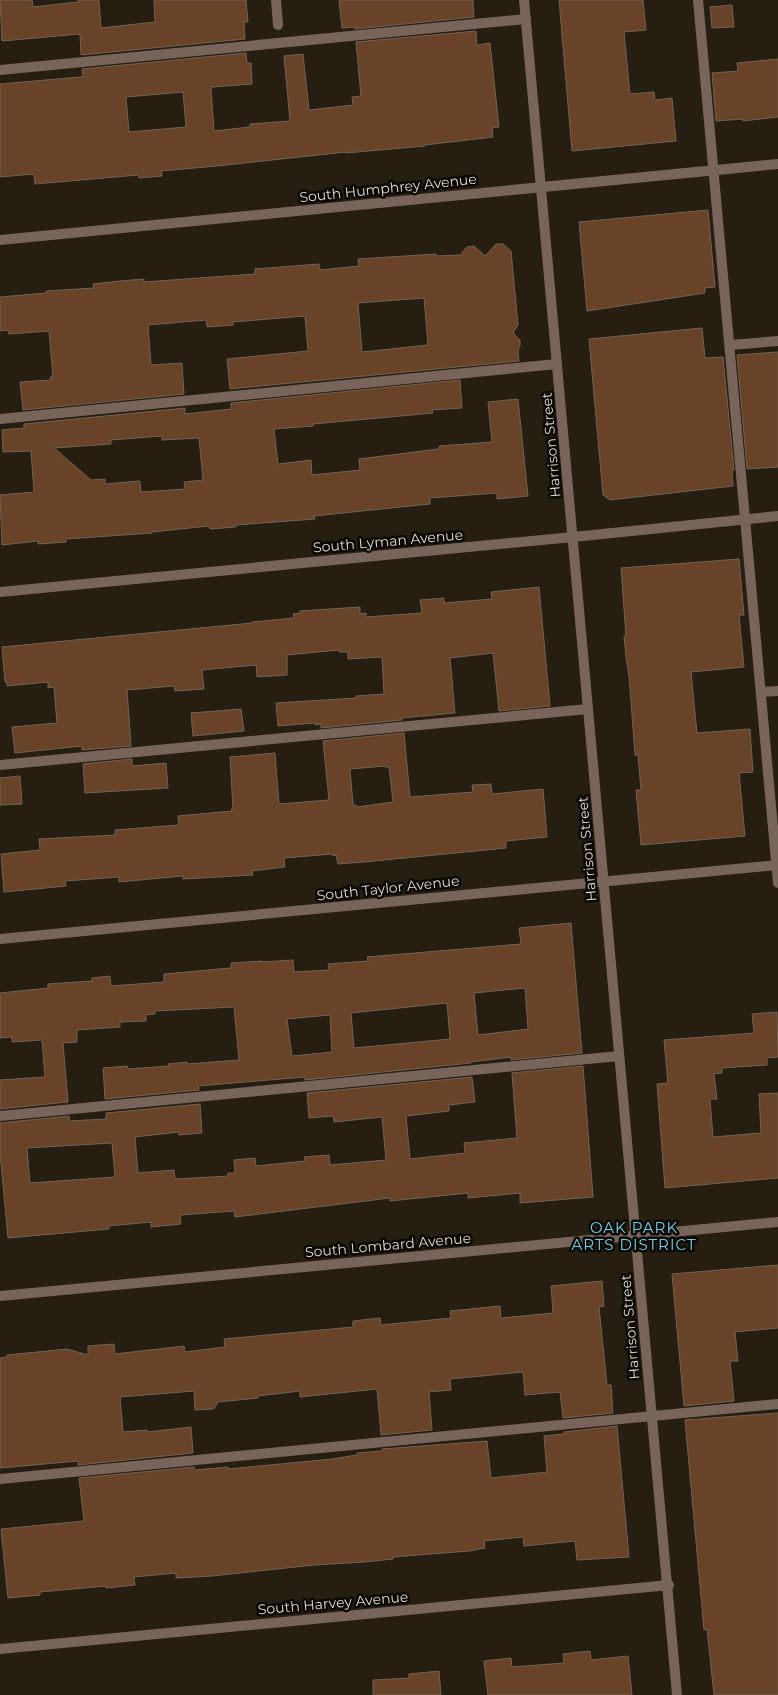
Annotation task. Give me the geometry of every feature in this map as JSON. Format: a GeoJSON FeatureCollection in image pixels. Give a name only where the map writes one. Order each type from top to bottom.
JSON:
{"type":"FeatureCollection","features":[{"type":"Feature","properties":{"kind":"street"},"geometry":{"type":"LineString","coordinates":[[276,0],[278,25]]}},
{"type":"Feature","properties":{"kind":"street","name":"Harrison Street"},"geometry":{"type":"LineString","coordinates":[[524,0],[678,1695]]}},
{"type":"Feature","properties":{"kind":"street"},"geometry":{"type":"LineString","coordinates":[[698,0],[778,883]]}},
{"type":"Feature","properties":{"kind":"street"},"geometry":{"type":"LineString","coordinates":[[0,70],[526,19]]}},
{"type":"Feature","properties":{"kind":"street","name":"South Humphrey Avenue"},"geometry":{"type":"LineString","coordinates":[[0,240],[778,164]]}},
{"type":"Feature","properties":{"kind":"street"},"geometry":{"type":"LineString","coordinates":[[730,345],[778,341]]}},
{"type":"Feature","properties":{"kind":"street"},"geometry":{"type":"LineString","coordinates":[[0,419],[557,364]]}},
{"type":"Feature","properties":{"kind":"street","name":"South Lyman Avenue"},"geometry":{"type":"LineString","coordinates":[[0,592],[778,516]]}},
{"type":"Feature","properties":{"kind":"street"},"geometry":{"type":"LineString","coordinates":[[761,692],[778,691]]}},
{"type":"Feature","properties":{"kind":"street"},"geometry":{"type":"LineString","coordinates":[[0,765],[588,709]]}},
{"type":"Feature","properties":{"kind":"street","name":"South Taylor Avenue"},"geometry":{"type":"LineString","coordinates":[[0,939],[777,865]]}},
{"type":"Feature","properties":{"kind":"street"},"geometry":{"type":"LineString","coordinates":[[0,1116],[619,1056]]}},
{"type":"Feature","properties":{"kind":"street","name":"South Lombard Avenue"},"geometry":{"type":"LineString","coordinates":[[0,1296],[778,1222]]}},
{"type":"Feature","properties":{"kind":"street"},"geometry":{"type":"LineString","coordinates":[[0,1479],[778,1404]]}},
{"type":"Feature","properties":{"kind":"street","name":"South Harvey Avenue"},"geometry":{"type":"LineString","coordinates":[[0,1649],[669,1585]]}},
{"type":"Feature","properties":{"kind":"building"},"geometry":{"type":"Polygon","coordinates":[[[0,0],[32,0],[33,7],[78,2],[78,0],[99,0],[101,28],[155,22],[154,0],[246,0],[248,22],[244,22],[245,39],[81,55],[80,34],[2,41],[0,0]]]}},
{"type":"Feature","properties":{"kind":"building"},"geometry":{"type":"Polygon","coordinates":[[[339,0],[473,0],[474,17],[355,29],[354,27],[342,28],[339,0]]]}},
{"type":"Feature","properties":{"kind":"building"},"geometry":{"type":"Polygon","coordinates":[[[559,0],[643,0],[646,30],[624,32],[630,94],[654,92],[655,100],[672,98],[676,141],[572,151],[559,0]]]}},
{"type":"Feature","properties":{"kind":"building"},"geometry":{"type":"Polygon","coordinates":[[[732,5],[734,27],[712,28],[710,7],[732,5]]]}},
{"type":"Feature","properties":{"kind":"building"},"geometry":{"type":"Polygon","coordinates":[[[476,31],[477,45],[490,43],[499,127],[492,128],[493,137],[425,146],[161,171],[162,176],[139,178],[138,175],[35,184],[34,174],[0,177],[0,84],[80,77],[83,76],[82,69],[246,53],[247,63],[251,63],[252,84],[212,87],[211,89],[214,131],[250,127],[250,124],[290,121],[284,56],[303,54],[309,110],[353,105],[352,97],[361,96],[356,42],[476,31]],[[183,92],[126,97],[129,132],[186,127],[183,92]]]}},
{"type":"Feature","properties":{"kind":"building"},"geometry":{"type":"Polygon","coordinates":[[[778,59],[778,117],[743,121],[743,119],[716,121],[712,73],[738,71],[737,63],[778,59]]]}},
{"type":"Feature","properties":{"kind":"building"},"geometry":{"type":"Polygon","coordinates":[[[708,210],[715,287],[705,288],[705,293],[587,311],[579,222],[708,210]]]}},
{"type":"Feature","properties":{"kind":"building"},"geometry":{"type":"Polygon","coordinates":[[[496,244],[503,244],[511,251],[518,325],[513,333],[520,340],[518,350],[519,361],[230,389],[227,359],[308,351],[305,316],[233,322],[233,325],[207,327],[206,320],[148,325],[151,365],[182,363],[184,394],[23,410],[20,382],[51,380],[50,377],[53,377],[49,331],[9,334],[8,330],[0,331],[0,297],[46,293],[46,291],[94,288],[93,284],[120,281],[144,279],[144,282],[255,274],[255,269],[319,264],[320,270],[359,266],[358,259],[436,254],[436,256],[460,255],[467,247],[474,246],[485,256],[496,244]],[[424,298],[358,303],[362,352],[428,345],[424,298]]]}},
{"type":"Feature","properties":{"kind":"building"},"geometry":{"type":"Polygon","coordinates":[[[702,328],[705,358],[723,357],[734,470],[732,470],[733,486],[610,500],[603,495],[589,339],[702,328]]]}},
{"type":"Feature","properties":{"kind":"building"},"geometry":{"type":"Polygon","coordinates":[[[778,352],[778,467],[747,469],[737,355],[778,352]]]}},
{"type":"Feature","properties":{"kind":"building"},"geometry":{"type":"Polygon","coordinates":[[[460,380],[462,408],[432,410],[433,413],[274,429],[278,464],[311,460],[312,475],[360,470],[359,459],[438,449],[440,446],[492,442],[488,402],[518,399],[528,496],[497,499],[497,493],[430,498],[430,504],[314,516],[315,519],[236,525],[236,527],[210,529],[209,526],[152,533],[66,539],[66,542],[38,544],[38,541],[2,545],[0,495],[34,492],[31,451],[3,452],[2,430],[24,428],[24,424],[185,408],[185,414],[231,409],[231,403],[460,380]],[[162,436],[111,440],[111,444],[54,448],[91,480],[105,479],[105,484],[140,481],[141,492],[185,489],[184,482],[203,480],[199,438],[162,440],[162,436]]]}},
{"type":"Feature","properties":{"kind":"building"},"geometry":{"type":"Polygon","coordinates":[[[739,559],[744,615],[739,615],[744,667],[691,672],[697,733],[750,729],[753,772],[739,773],[745,836],[641,845],[636,790],[641,790],[638,755],[635,755],[624,636],[626,636],[621,568],[739,559]]]}},
{"type":"Feature","properties":{"kind":"building"},"geometry":{"type":"Polygon","coordinates":[[[539,587],[550,706],[499,711],[493,653],[450,658],[455,713],[321,728],[321,724],[315,725],[315,723],[278,726],[276,703],[356,698],[356,696],[384,694],[382,657],[348,659],[348,652],[339,652],[339,650],[287,655],[287,675],[257,677],[256,665],[202,670],[204,689],[175,691],[174,686],[127,690],[131,746],[82,750],[82,746],[15,753],[12,727],[57,723],[54,687],[48,688],[48,682],[7,686],[2,647],[294,618],[293,614],[300,613],[300,611],[360,607],[360,614],[366,613],[366,617],[422,613],[420,600],[444,598],[444,603],[492,599],[491,592],[539,587]]]}},
{"type":"Feature","properties":{"kind":"building"},"geometry":{"type":"Polygon","coordinates":[[[241,709],[244,731],[193,736],[191,713],[241,709]]]}},
{"type":"Feature","properties":{"kind":"building"},"geometry":{"type":"Polygon","coordinates":[[[404,733],[410,797],[473,792],[472,785],[491,784],[492,794],[543,789],[547,837],[506,841],[506,848],[364,862],[338,864],[336,855],[333,856],[333,854],[284,858],[285,867],[252,871],[253,875],[183,879],[183,876],[119,882],[119,877],[65,881],[66,886],[4,892],[1,854],[40,850],[39,839],[115,835],[115,830],[179,825],[178,816],[232,811],[230,757],[275,753],[279,804],[329,800],[323,741],[404,733]],[[389,767],[350,769],[353,805],[357,807],[393,802],[389,767]]]}},
{"type":"Feature","properties":{"kind":"building"},"geometry":{"type":"Polygon","coordinates":[[[132,759],[132,766],[166,763],[168,788],[85,793],[83,764],[132,759]]]}},
{"type":"Feature","properties":{"kind":"building"},"geometry":{"type":"Polygon","coordinates":[[[20,776],[22,804],[0,805],[0,778],[20,776]]]}},
{"type":"Feature","properties":{"kind":"building"},"geometry":{"type":"Polygon","coordinates":[[[571,923],[582,1053],[511,1060],[511,1057],[471,1063],[305,1080],[305,1077],[198,1086],[199,1090],[105,1099],[103,1068],[127,1066],[128,1069],[169,1066],[168,1064],[187,1062],[187,1064],[239,1060],[234,1007],[155,1011],[155,1014],[146,1015],[146,1021],[120,1022],[120,1027],[77,1030],[77,1042],[63,1043],[68,1102],[0,1109],[0,1080],[45,1077],[42,1040],[12,1042],[12,1037],[0,1038],[0,993],[48,988],[48,984],[92,981],[92,978],[110,976],[111,986],[164,982],[164,974],[231,968],[231,963],[293,960],[294,972],[329,970],[328,964],[368,961],[367,957],[521,944],[519,928],[571,923]],[[525,988],[474,993],[478,1035],[528,1029],[525,988]],[[447,1003],[351,1013],[354,1048],[450,1039],[447,1003]],[[330,1015],[287,1019],[292,1056],[332,1052],[330,1015]]]}},
{"type":"Feature","properties":{"kind":"building"},"geometry":{"type":"Polygon","coordinates":[[[777,1012],[778,1057],[767,1058],[767,1065],[722,1068],[722,1073],[714,1074],[717,1099],[710,1099],[713,1137],[761,1133],[759,1094],[778,1093],[778,1178],[665,1188],[657,1084],[668,1083],[664,1040],[754,1033],[752,1014],[777,1012]]]}},
{"type":"Feature","properties":{"kind":"building"},"geometry":{"type":"Polygon","coordinates":[[[583,1066],[593,1197],[520,1203],[520,1193],[468,1198],[468,1193],[390,1201],[390,1198],[235,1217],[234,1211],[180,1215],[181,1224],[151,1227],[151,1222],[109,1226],[109,1229],[8,1238],[0,1153],[0,1123],[69,1116],[70,1121],[106,1119],[106,1113],[200,1104],[202,1133],[179,1135],[179,1132],[135,1137],[138,1173],[174,1170],[175,1179],[228,1176],[228,1173],[235,1173],[234,1160],[255,1158],[256,1166],[305,1161],[304,1157],[329,1155],[330,1165],[386,1160],[382,1117],[334,1122],[333,1116],[309,1118],[307,1093],[472,1077],[475,1102],[449,1105],[449,1111],[406,1116],[410,1159],[465,1153],[464,1143],[517,1138],[512,1073],[583,1066]],[[112,1143],[27,1148],[30,1183],[115,1177],[112,1143]]]}},
{"type":"Feature","properties":{"kind":"building"},"geometry":{"type":"Polygon","coordinates":[[[778,1265],[778,1328],[735,1332],[738,1361],[730,1361],[734,1401],[684,1406],[672,1274],[778,1265]]]}},
{"type":"Feature","properties":{"kind":"building"},"geometry":{"type":"Polygon","coordinates":[[[602,1281],[604,1306],[599,1307],[607,1385],[611,1385],[613,1413],[563,1418],[560,1392],[525,1395],[523,1372],[450,1379],[451,1390],[429,1392],[432,1430],[381,1435],[377,1389],[300,1397],[300,1391],[218,1402],[214,1409],[195,1410],[194,1391],[120,1397],[123,1432],[147,1430],[147,1432],[191,1427],[193,1453],[78,1465],[78,1461],[0,1468],[0,1358],[7,1357],[7,1355],[67,1349],[88,1355],[88,1346],[114,1344],[115,1354],[184,1346],[185,1352],[225,1347],[224,1339],[353,1327],[353,1321],[380,1318],[381,1325],[451,1318],[450,1311],[500,1306],[501,1318],[553,1313],[551,1286],[602,1281]]]}},
{"type":"Feature","properties":{"kind":"building"},"geometry":{"type":"Polygon","coordinates":[[[778,1413],[778,1695],[714,1695],[707,1629],[704,1630],[685,1420],[778,1413]]]}},
{"type":"Feature","properties":{"kind":"building"},"geometry":{"type":"Polygon","coordinates":[[[617,1426],[629,1557],[577,1560],[575,1541],[524,1546],[523,1537],[484,1541],[485,1548],[469,1551],[212,1576],[176,1578],[176,1573],[134,1577],[135,1585],[40,1592],[40,1595],[8,1598],[1,1529],[84,1521],[79,1478],[194,1467],[195,1470],[228,1467],[228,1469],[332,1459],[357,1455],[357,1453],[382,1451],[382,1449],[487,1441],[491,1478],[547,1472],[544,1436],[617,1426]]]}},
{"type":"Feature","properties":{"kind":"building"},"geometry":{"type":"Polygon","coordinates":[[[590,1651],[591,1660],[628,1656],[632,1695],[488,1695],[484,1661],[511,1658],[512,1667],[564,1663],[563,1654],[590,1651]]]}},
{"type":"Feature","properties":{"kind":"building"},"geometry":{"type":"Polygon","coordinates":[[[439,1671],[441,1695],[373,1695],[373,1680],[409,1678],[409,1674],[439,1671]]]}},
{"type":"Feature","properties":{"kind":"district","name":"OAK PARK ARTS DISTRICT"},"geometry":{"type":"Point","coordinates":[634,1236]}}]}
